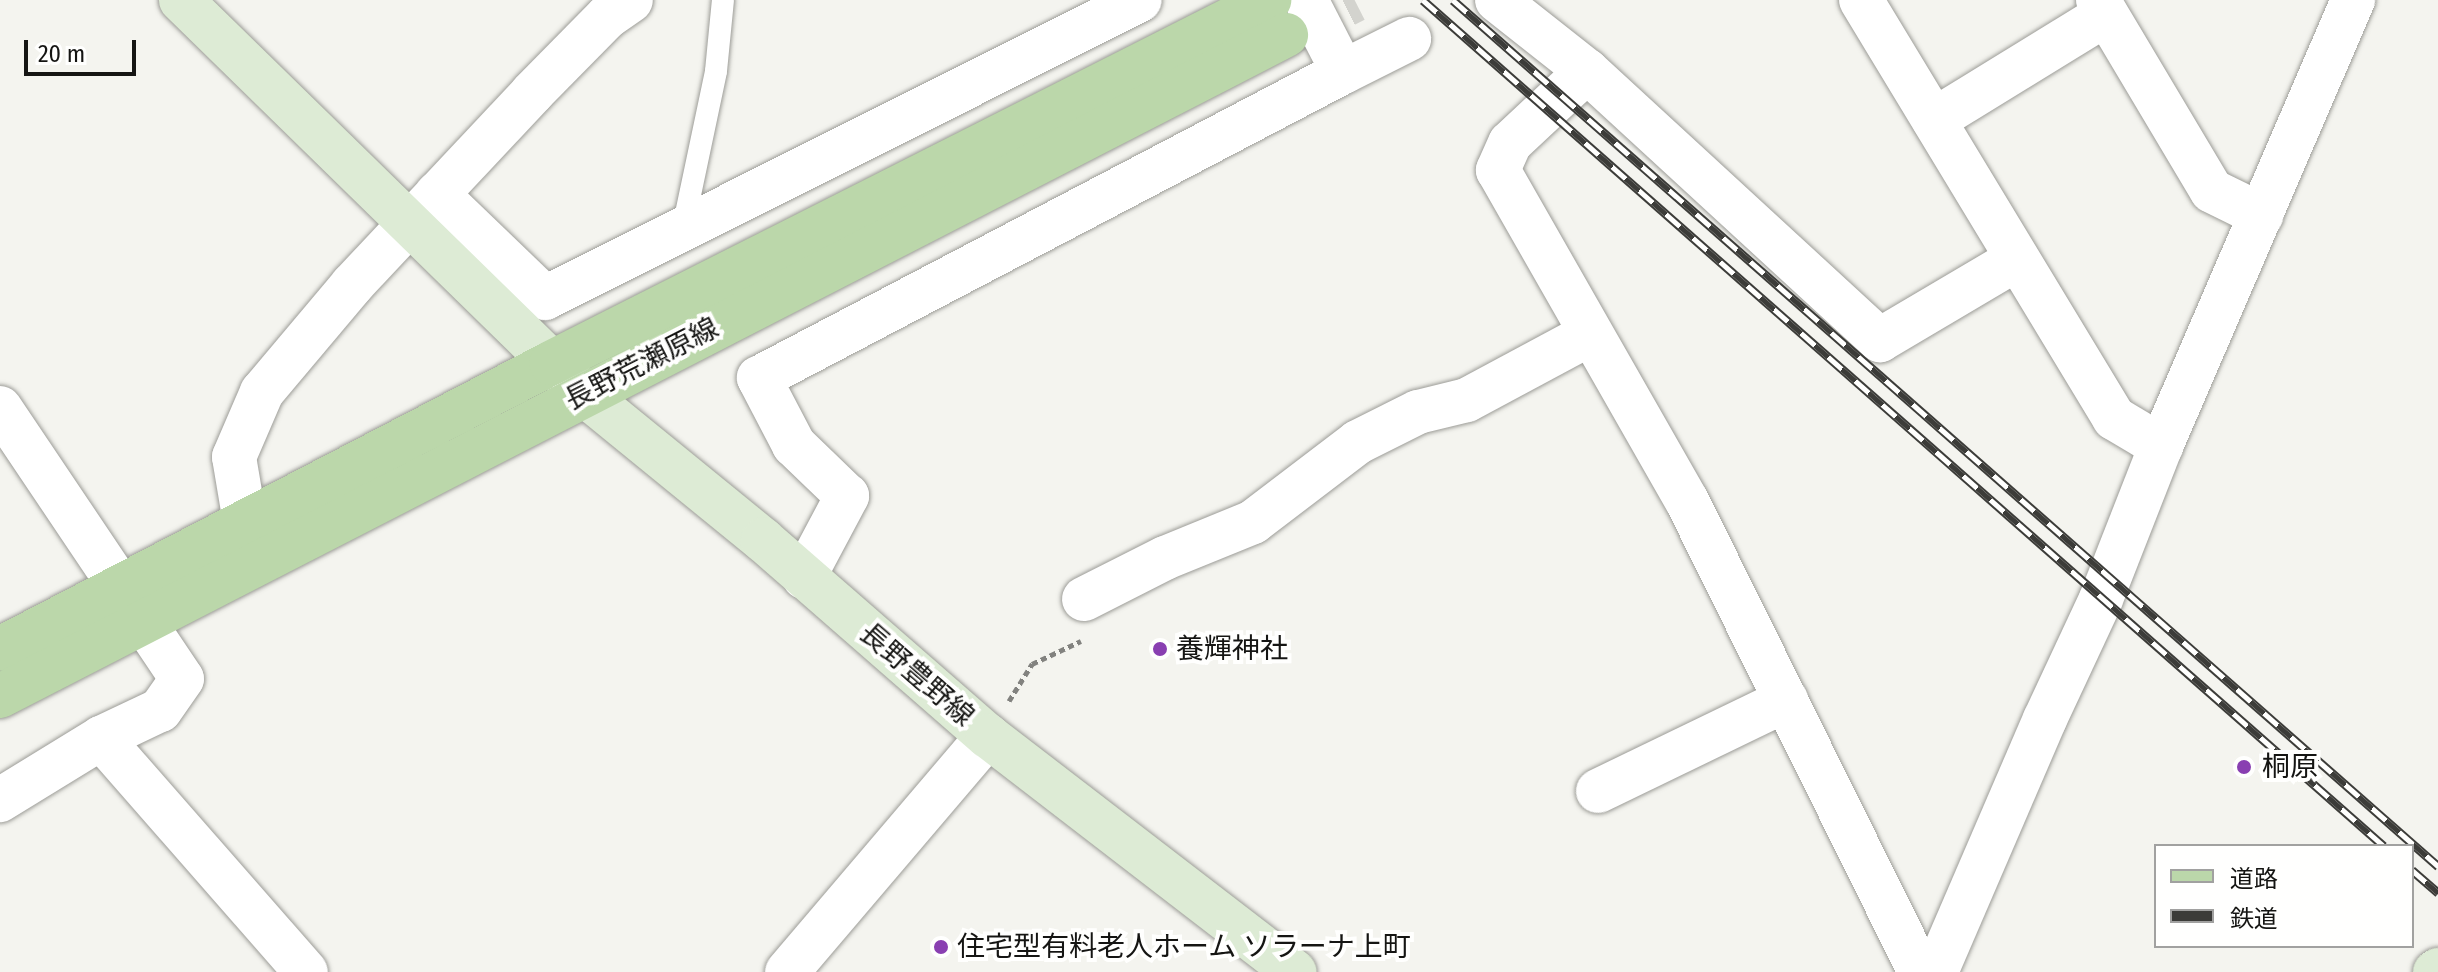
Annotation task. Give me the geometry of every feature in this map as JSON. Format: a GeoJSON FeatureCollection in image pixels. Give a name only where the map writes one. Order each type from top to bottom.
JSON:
{"type":"FeatureCollection","features":[{"type":"Feature","properties":{"kind":"main road","name":"長野豊野線"},"geometry":{"type":"LineString","coordinates":[[181,0],[424,209],[551,363],[584,394],[804,577],[988,736],[1295,972]]}},
{"type":"Feature","properties":{"kind":"main road","name":"長野荒瀬原線"},"geometry":{"type":"LineString","coordinates":[[0,696],[245,522],[551,363],[1287,12]]}},
{"type":"Feature","properties":{"kind":"main road","name":"長野荒瀬原線"},"geometry":{"type":"LineString","coordinates":[[0,649],[131,605],[584,394],[1287,12]]}},
{"type":"Feature","properties":{"kind":"street"},"geometry":{"type":"LineString","coordinates":[[245,522],[234,457],[262,392],[352,285],[607,17],[631,0]]}},
{"type":"Feature","properties":{"kind":"street"},"geometry":{"type":"LineString","coordinates":[[424,209],[545,298],[683,228],[1078,14],[1140,0]]}},
{"type":"Feature","properties":{"kind":"street"},"geometry":{"type":"LineString","coordinates":[[1861,0],[2114,418],[2161,446]]}},
{"type":"Feature","properties":{"kind":"street"},"geometry":{"type":"LineString","coordinates":[[1936,972],[2045,719],[2101,599],[2161,446],[2353,0]]}},
{"type":"Feature","properties":{"kind":"street"},"geometry":{"type":"LineString","coordinates":[[1501,1],[1587,71],[1880,340],[2017,259]]}},
{"type":"Feature","properties":{"kind":"street"},"geometry":{"type":"LineString","coordinates":[[1934,120],[2102,7],[2212,191],[2261,215]]}},
{"type":"Feature","properties":{"kind":"street"},"geometry":{"type":"LineString","coordinates":[[1287,12],[1343,72]]}},
{"type":"Feature","properties":{"kind":"street"},"geometry":{"type":"LineString","coordinates":[[804,577],[847,496],[794,445],[759,378],[1409,39]]}},
{"type":"Feature","properties":{"kind":"street"},"geometry":{"type":"LineString","coordinates":[[1587,71],[1510,143],[1498,170],[1687,501],[1920,972]]}},
{"type":"Feature","properties":{"kind":"street"},"geometry":{"type":"LineString","coordinates":[[1084,599],[1165,558],[1253,522],[1370,436],[1418,412],[1467,400],[1590,334]]}},
{"type":"Feature","properties":{"kind":"street"},"geometry":{"type":"LineString","coordinates":[[0,408],[182,679],[160,710],[101,738],[0,800]]}},
{"type":"Feature","properties":{"kind":"street"},"geometry":{"type":"LineString","coordinates":[[1598,791],[1786,700]]}},
{"type":"Feature","properties":{"kind":"street"},"geometry":{"type":"LineString","coordinates":[[787,972],[988,736]]}},
{"type":"Feature","properties":{"kind":"street"},"geometry":{"type":"LineString","coordinates":[[101,738],[306,972]]}},
{"type":"Feature","properties":{"kind":"lane"},"geometry":{"type":"LineString","coordinates":[[683,228],[716,71],[723,0]]}},
{"type":"Feature","properties":{"kind":"path"},"geometry":{"type":"LineString","coordinates":[[988,736],[1032,664],[1091,636],[1084,599]]}},
{"type":"Feature","properties":{"kind":"tunnel"},"geometry":{"type":"LineString","coordinates":[[1286,35],[1355,0]]}},
{"type":"Feature","properties":{"kind":"railway"},"geometry":{"type":"LineString","coordinates":[[1423,0],[2382,844]]}},
{"type":"Feature","properties":{"kind":"railway"},"geometry":{"type":"LineString","coordinates":[[1453,0],[2413,844]]}},
{"type":"Feature","properties":{"kind":"railway"},"geometry":{"type":"LineString","coordinates":[[2414,845],[2438,866]]}},
{"type":"Feature","properties":{"kind":"railway"},"geometry":{"type":"LineString","coordinates":[[2414,872],[2438,893]]}},
{"type":"Feature","properties":{"kind":"place","name":"養輝神社"},"geometry":{"type":"Point","coordinates":[1160,649]}},
{"type":"Feature","properties":{"kind":"place","name":"桐原"},"geometry":{"type":"Point","coordinates":[2244,767]}},
{"type":"Feature","properties":{"kind":"place","name":"住宅型有料老人ホーム ソラーナ上町"},"geometry":{"type":"Point","coordinates":[941,947]}}]}
